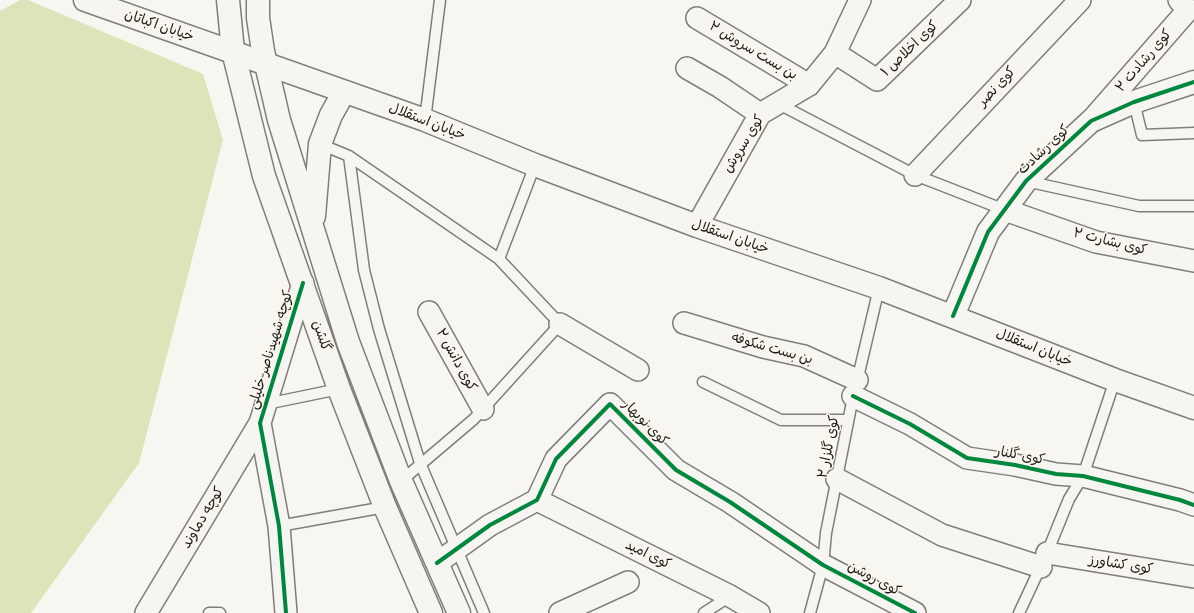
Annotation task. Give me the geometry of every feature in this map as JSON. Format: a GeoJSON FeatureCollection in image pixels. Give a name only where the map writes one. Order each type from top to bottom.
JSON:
{"type":"FeatureCollection","features":[{"type":"Feature","properties":{"kind":"main road","name":"خیابان اکباتان"},"geometry":{"type":"LineString","coordinates":[[85,0],[266,63]]}},
{"type":"Feature","properties":{"kind":"main road","name":"گلشن"},"geometry":{"type":"LineString","coordinates":[[228,0],[233,51],[264,176],[303,283],[339,389],[385,507],[431,613]]}},
{"type":"Feature","properties":{"kind":"main road","name":"گلشن"},"geometry":{"type":"LineString","coordinates":[[258,0],[258,18],[278,120],[348,342],[401,481],[459,613]]}},
{"type":"Feature","properties":{"kind":"main road","name":"خیابان استقلال"},"geometry":{"type":"LineString","coordinates":[[266,63],[425,120],[535,166],[697,226],[879,288],[1115,380],[1194,408]]}},
{"type":"Feature","properties":{"kind":"main road","name":"کوی رشادت"},"geometry":{"type":"LineString","coordinates":[[953,316],[988,232],[1026,181],[1091,121],[1134,102],[1194,82]]}},
{"type":"Feature","properties":{"kind":"main road"},"geometry":{"type":"LineString","coordinates":[[313,232],[314,193],[320,144],[331,115],[344,92]]}},
{"type":"Feature","properties":{"kind":"street","name":"کوی سروش"},"geometry":{"type":"LineString","coordinates":[[697,226],[760,114],[809,85],[835,53],[860,0]]}},
{"type":"Feature","properties":{"kind":"street","name":"کوی اخلاص ۱"},"geometry":{"type":"LineString","coordinates":[[835,53],[877,80],[960,0]]}},
{"type":"Feature","properties":{"kind":"street","name":"کوی نصر"},"geometry":{"type":"LineString","coordinates":[[915,175],[1080,0]]}},
{"type":"Feature","properties":{"kind":"street","name":"کوی رشادت ۲"},"geometry":{"type":"LineString","coordinates":[[1091,121],[1188,10],[1180,0]]}},
{"type":"Feature","properties":{"kind":"street","name":"بن بست سروش ۲"},"geometry":{"type":"LineString","coordinates":[[697,18],[809,85]]}},
{"type":"Feature","properties":{"kind":"street"},"geometry":{"type":"LineString","coordinates":[[687,68],[720,87],[760,114]]}},
{"type":"Feature","properties":{"kind":"street","name":"کوی بشارت ۲"},"geometry":{"type":"LineString","coordinates":[[1004,210],[1096,242],[1194,261]]}},
{"type":"Feature","properties":{"kind":"street","name":"کوچه شهیدناصر خلیلی"},"geometry":{"type":"LineString","coordinates":[[286,613],[279,526],[263,414],[303,283]]}},
{"type":"Feature","properties":{"kind":"street","name":"کوی دانش ۲"},"geometry":{"type":"LineString","coordinates":[[429,312],[483,408]]}},
{"type":"Feature","properties":{"kind":"street","name":"بن بست شکوفه"},"geometry":{"type":"LineString","coordinates":[[684,323],[763,347],[804,356],[855,388]]}},
{"type":"Feature","properties":{"kind":"street"},"geometry":{"type":"LineString","coordinates":[[560,324],[638,370]]}},
{"type":"Feature","properties":{"kind":"street","name":"کوی گلنار"},"geometry":{"type":"LineString","coordinates":[[855,388],[910,424],[967,458],[1015,465],[1056,474],[1083,476],[1180,500],[1194,505]]}},
{"type":"Feature","properties":{"kind":"street","name":"کوی نوبهار"},"geometry":{"type":"LineString","coordinates":[[537,500],[556,459],[610,404],[676,470],[730,502],[823,565]]}},
{"type":"Feature","properties":{"kind":"street","name":"کوچه دماوند"},"geometry":{"type":"LineString","coordinates":[[146,613],[263,414]]}},
{"type":"Feature","properties":{"kind":"street","name":"کوی کشاورز"},"geometry":{"type":"LineString","coordinates":[[837,479],[942,535],[1044,560],[1194,577]]}},
{"type":"Feature","properties":{"kind":"street"},"geometry":{"type":"LineString","coordinates":[[437,563],[490,525],[537,500]]}},
{"type":"Feature","properties":{"kind":"street","name":"کوی امید"},"geometry":{"type":"LineString","coordinates":[[537,500],[730,596],[759,613]]}},
{"type":"Feature","properties":{"kind":"street","name":"کوی روشن"},"geometry":{"type":"LineString","coordinates":[[823,565],[915,613]]}},
{"type":"Feature","properties":{"kind":"street"},"geometry":{"type":"LineString","coordinates":[[560,613],[628,582]]}},
{"type":"Feature","properties":{"kind":"lane"},"geometry":{"type":"LineString","coordinates":[[425,120],[440,0]]}},
{"type":"Feature","properties":{"kind":"lane"},"geometry":{"type":"LineString","coordinates":[[1134,102],[1142,134],[1194,133]]}},
{"type":"Feature","properties":{"kind":"lane"},"geometry":{"type":"LineString","coordinates":[[777,103],[915,175],[1004,210]]}},
{"type":"Feature","properties":{"kind":"lane"},"geometry":{"type":"LineString","coordinates":[[320,144],[349,156],[499,259],[560,324],[474,419],[420,463],[401,481]]}},
{"type":"Feature","properties":{"kind":"lane"},"geometry":{"type":"LineString","coordinates":[[349,156],[364,270],[379,330],[420,463],[458,548],[484,613]]}},
{"type":"Feature","properties":{"kind":"lane"},"geometry":{"type":"LineString","coordinates":[[499,259],[535,166]]}},
{"type":"Feature","properties":{"kind":"lane"},"geometry":{"type":"LineString","coordinates":[[1026,181],[1139,206],[1194,206]]}},
{"type":"Feature","properties":{"kind":"lane","name":"کوی گلزار ۲"},"geometry":{"type":"LineString","coordinates":[[810,613],[823,565],[826,533],[848,420],[879,288]]}},
{"type":"Feature","properties":{"kind":"lane"},"geometry":{"type":"LineString","coordinates":[[1019,613],[1044,560],[1069,499],[1083,476],[1115,380]]}},
{"type":"Feature","properties":{"kind":"lane"},"geometry":{"type":"LineString","coordinates":[[703,382],[782,420],[848,420]]}},
{"type":"Feature","properties":{"kind":"lane"},"geometry":{"type":"LineString","coordinates":[[263,414],[339,389]]}},
{"type":"Feature","properties":{"kind":"lane"},"geometry":{"type":"LineString","coordinates":[[279,526],[385,507]]}},
{"type":"Feature","properties":{"kind":"lane"},"geometry":{"type":"LineString","coordinates":[[704,613],[730,596]]}},
{"type":"Feature","properties":{"kind":"lane"},"geometry":{"type":"LineString","coordinates":[[209,613],[220,613]]}},
{"type":"Feature","properties":{"kind":"green space"},"geometry":{"type":"Polygon","coordinates":[[[20,0],[28,0],[203,74],[223,140],[139,463],[31,613],[0,613],[0,11],[20,0]]]}},
{"type":"Feature","properties":{"kind":"cycle path"},"geometry":{"type":"LineString","coordinates":[[953,316],[988,232],[1026,181],[1091,121],[1134,102],[1194,82]]}},
{"type":"Feature","properties":{"kind":"cycle path"},"geometry":{"type":"LineString","coordinates":[[286,613],[279,526],[260,423],[303,283]]}},
{"type":"Feature","properties":{"kind":"cycle path"},"geometry":{"type":"LineString","coordinates":[[853,396],[910,424],[967,458],[1015,465],[1056,474],[1083,476],[1180,500],[1194,505]]}},
{"type":"Feature","properties":{"kind":"cycle path"},"geometry":{"type":"LineString","coordinates":[[437,563],[490,525],[537,500],[556,459],[610,404],[676,470],[730,502],[823,565],[915,613]]}}]}
